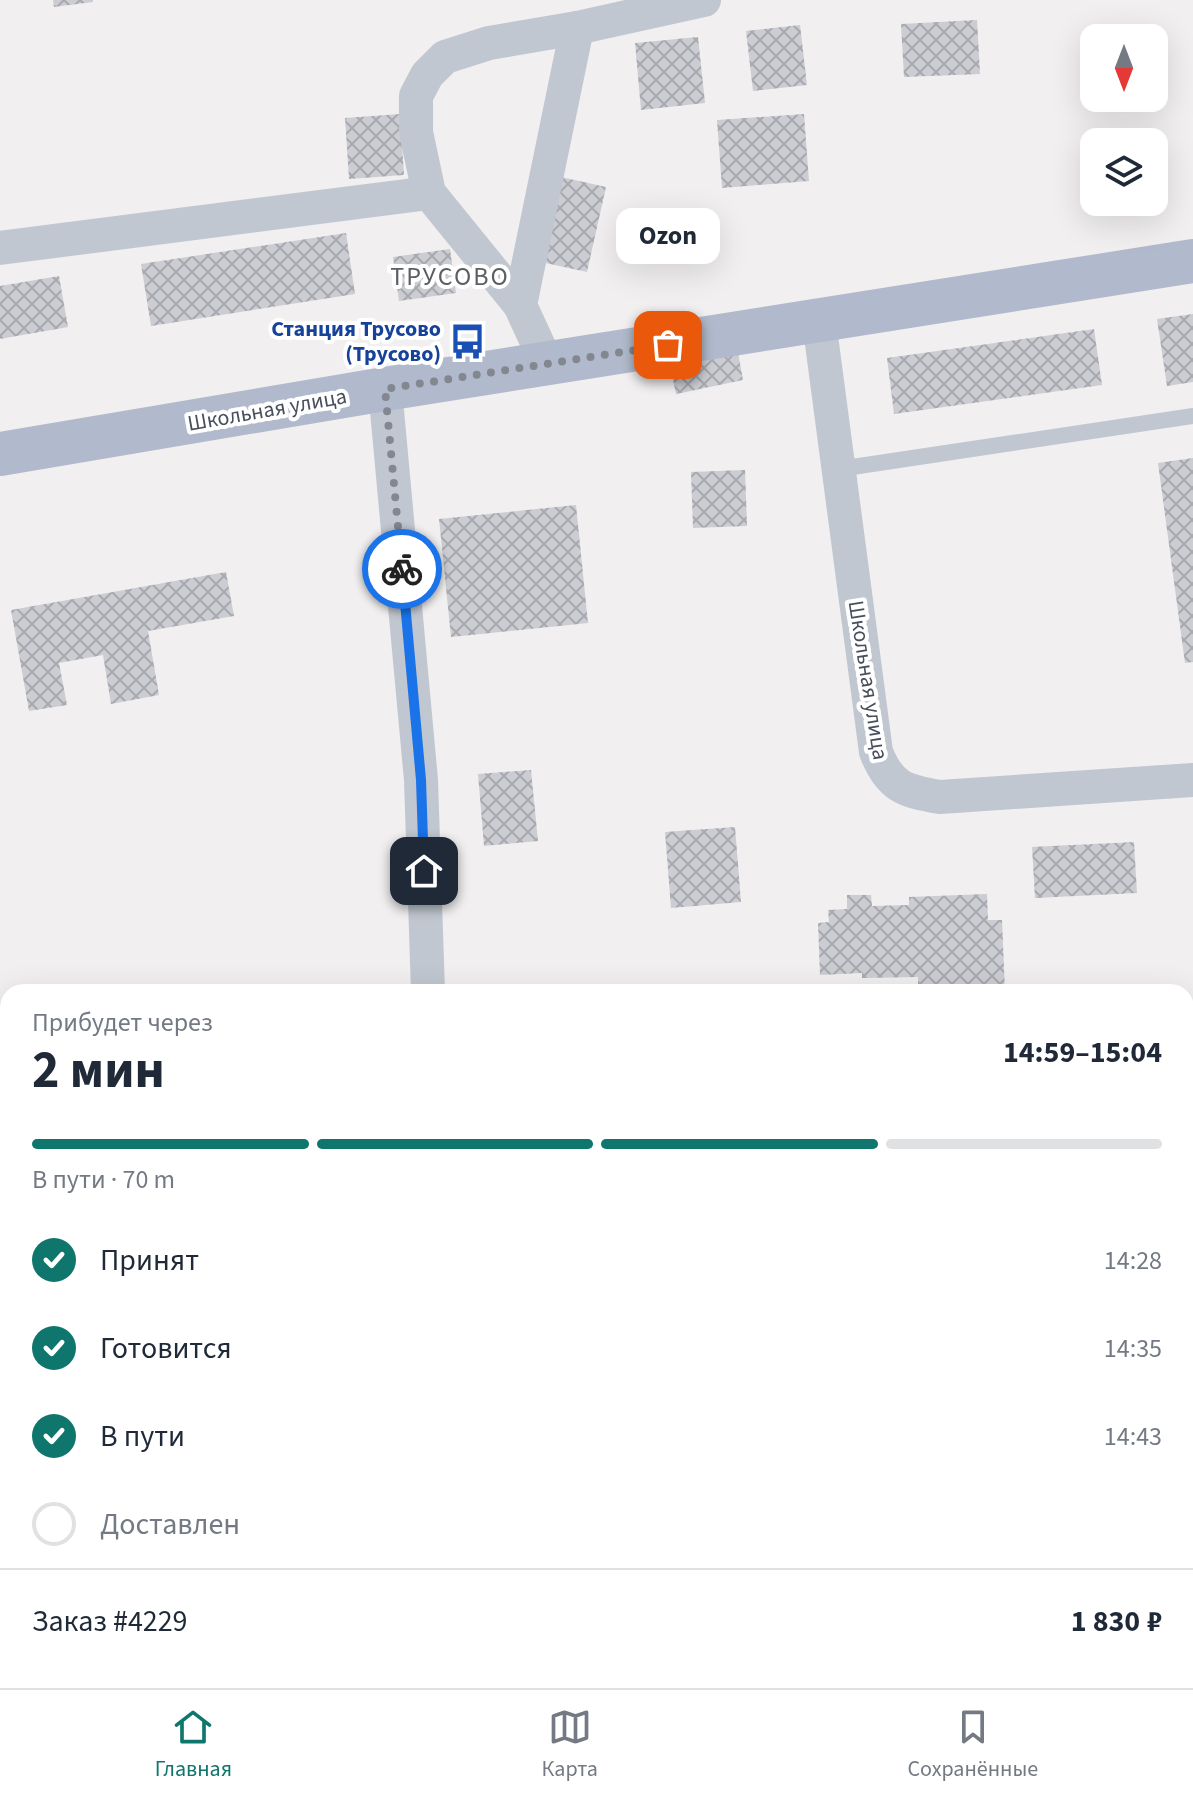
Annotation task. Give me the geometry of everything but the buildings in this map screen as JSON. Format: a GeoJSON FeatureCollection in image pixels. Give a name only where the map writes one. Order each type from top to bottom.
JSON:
{"type":"FeatureCollection","features":[{"type":"Feature","properties":{"kind":"main road","name":"Школьная улица"},"geometry":{"type":"LineString","coordinates":[[0,454],[385,389],[1193,261]]}},
{"type":"Feature","properties":{"kind":"street"},"geometry":{"type":"LineString","coordinates":[[547,364],[520,305],[429,193],[414,114],[416,96],[427,75],[445,57],[466,49],[704,0]]}},
{"type":"Feature","properties":{"kind":"street"},"geometry":{"type":"LineString","coordinates":[[520,305],[577,28]]}},
{"type":"Feature","properties":{"kind":"street"},"geometry":{"type":"LineString","coordinates":[[0,248],[429,193]]}},
{"type":"Feature","properties":{"kind":"street","name":"Школьная улица"},"geometry":{"type":"LineString","coordinates":[[819,321],[876,752],[883,769],[896,785],[916,793],[940,797],[1193,780]]}},
{"type":"Feature","properties":{"kind":"street"},"geometry":{"type":"LineString","coordinates":[[385,389],[420,765],[428,984]]}},
{"type":"Feature","properties":{"kind":"lane"},"geometry":{"type":"LineString","coordinates":[[839,469],[1193,416]]}},
{"type":"Feature","properties":{"kind":"way so far"},"geometry":{"type":"LineString","coordinates":[[402,569],[385,389],[668,345]]}},
{"type":"Feature","properties":{"kind":"place","name":"Станция Трусово (Трусово)"},"geometry":{"type":"Point","coordinates":[467,341]}},
{"type":"Feature","properties":{"kind":"place","name":"Ozon"},"geometry":{"type":"Point","coordinates":[668,345]}},
{"type":"Feature","properties":{"kind":"district","name":"ТРУСОВО"},"geometry":{"type":"Point","coordinates":[450,276]}},
{"type":"Feature","properties":{"kind":"route"},"geometry":{"type":"LineString","coordinates":[[402,569],[421,780],[424,871]]}}]}
